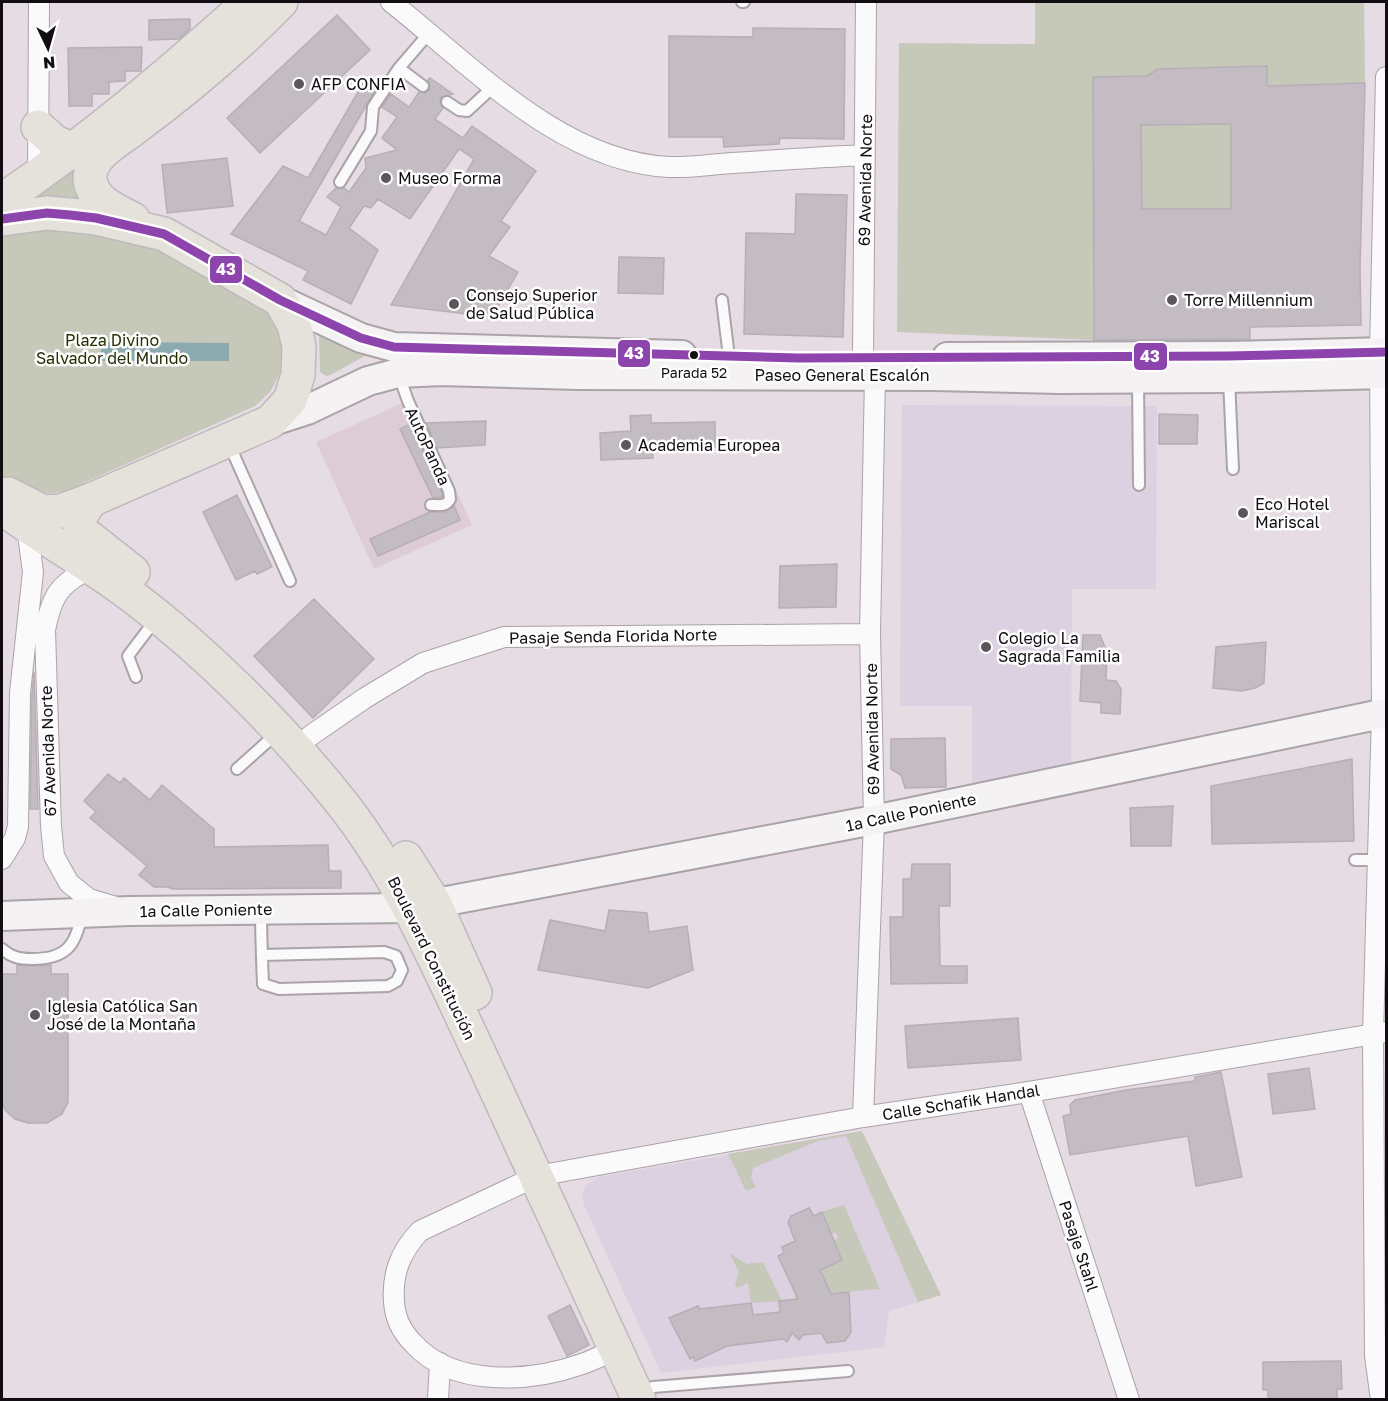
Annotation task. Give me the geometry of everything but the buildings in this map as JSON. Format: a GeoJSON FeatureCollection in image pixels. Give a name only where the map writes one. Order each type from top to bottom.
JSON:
{"type":"FeatureCollection","features":[{"type":"Feature","properties":{"kind":"highway"},"geometry":{"type":"LineString","coordinates":[[2,200],[73,150],[151,89],[249,2]]}},
{"type":"Feature","properties":{"kind":"highway"},"geometry":{"type":"LineString","coordinates":[[2,491],[43,512],[61,511],[270,422],[290,400],[298,375],[299,346],[294,325],[280,300],[164,234],[120,213],[101,200],[90,179],[94,166],[108,149],[219,62],[281,2]]}},
{"type":"Feature","properties":{"kind":"highway"},"geometry":{"type":"LineString","coordinates":[[39,127],[55,142],[73,150]]}},
{"type":"Feature","properties":{"kind":"highway"},"geometry":{"type":"LineString","coordinates":[[2,219],[47,213],[70,215],[96,218],[164,234]]}},
{"type":"Feature","properties":{"kind":"highway","name":"Boulevard Constitución"},"geometry":{"type":"LineString","coordinates":[[91,500],[78,520],[81,531],[197,624],[310,736],[390,833],[650,1395]]}},
{"type":"Feature","properties":{"kind":"highway","name":"Boulevard Constitución"},"geometry":{"type":"LineString","coordinates":[[14,518],[92,567],[158,617],[233,684],[337,797],[379,855],[422,906]]}},
{"type":"Feature","properties":{"kind":"highway","name":"Boulevard Constitución"},"geometry":{"type":"LineString","coordinates":[[546,1174],[616,1350],[650,1395]]}},
{"type":"Feature","properties":{"kind":"main road","name":"Paseo General Escalón"},"geometry":{"type":"LineString","coordinates":[[280,300],[361,338],[394,347],[729,357],[869,367],[1138,379],[1229,378],[1383,363]]}},
{"type":"Feature","properties":{"kind":"main road","name":"Paseo General Escalón"},"geometry":{"type":"LineString","coordinates":[[270,422],[308,410],[368,381],[398,373],[442,371],[578,375],[869,367],[1097,357],[1346,353],[1383,363]]}},
{"type":"Feature","properties":{"kind":"main road","name":"1a Calle Poniente"},"geometry":{"type":"LineString","coordinates":[[2,916],[130,911],[422,906],[874,820],[1384,714]]}},
{"type":"Feature","properties":{"kind":"street"},"geometry":{"type":"LineString","coordinates":[[38,175],[39,2]]}},
{"type":"Feature","properties":{"kind":"street"},"geometry":{"type":"LineString","coordinates":[[391,2],[493,87],[579,142],[618,159],[669,167],[865,155]]}},
{"type":"Feature","properties":{"kind":"street","name":"69 Avenida Norte"},"geometry":{"type":"LineString","coordinates":[[863,1117],[874,820],[865,155],[866,2]]}},
{"type":"Feature","properties":{"kind":"street"},"geometry":{"type":"LineString","coordinates":[[1381,1400],[1375,1356],[1381,1294],[1378,861],[1384,714],[1383,363],[1386,77]]}},
{"type":"Feature","properties":{"kind":"street","name":"67 Avenida Norte"},"geometry":{"type":"LineString","coordinates":[[2,859],[15,838],[18,825],[20,693],[33,572],[14,518]]}},
{"type":"Feature","properties":{"kind":"street","name":"67 Avenida Norte"},"geometry":{"type":"LineString","coordinates":[[92,567],[61,586],[52,603],[45,630],[51,826],[54,856],[69,883],[89,899],[130,911]]}},
{"type":"Feature","properties":{"kind":"street","name":"Pasaje Senda Florida Norte"},"geometry":{"type":"LineString","coordinates":[[310,736],[365,698],[423,663],[504,636],[870,634]]}},
{"type":"Feature","properties":{"kind":"street","name":"Calle Schafik Handal"},"geometry":{"type":"LineString","coordinates":[[616,1350],[582,1364],[553,1372],[524,1376],[487,1376],[453,1369],[416,1347],[396,1317],[394,1279],[397,1264],[412,1239],[420,1232],[546,1174],[863,1117],[1029,1092],[1380,1033]]}},
{"type":"Feature","properties":{"kind":"street","name":"Pasaje Stahl"},"geometry":{"type":"LineString","coordinates":[[1029,1092],[1128,1400]]}},
{"type":"Feature","properties":{"kind":"street"},"geometry":{"type":"LineString","coordinates":[[438,1400],[440,1363]]}},
{"type":"Feature","properties":{"kind":"lane"},"geometry":{"type":"LineString","coordinates":[[340,182],[371,131],[373,107],[399,68],[430,33]]}},
{"type":"Feature","properties":{"kind":"lane"},"geometry":{"type":"LineString","coordinates":[[399,68],[423,86]]}},
{"type":"Feature","properties":{"kind":"lane"},"geometry":{"type":"LineString","coordinates":[[447,102],[459,110],[467,111],[493,87]]}},
{"type":"Feature","properties":{"kind":"lane"},"geometry":{"type":"LineString","coordinates":[[722,300],[729,357]]}},
{"type":"Feature","properties":{"kind":"lane","name":"AutoPanda"},"geometry":{"type":"LineString","coordinates":[[398,373],[449,491],[450,499],[445,505],[431,505]]}},
{"type":"Feature","properties":{"kind":"lane"},"geometry":{"type":"LineString","coordinates":[[1229,378],[1233,470]]}},
{"type":"Feature","properties":{"kind":"lane"},"geometry":{"type":"LineString","coordinates":[[1138,379],[1139,485]]}},
{"type":"Feature","properties":{"kind":"lane"},"geometry":{"type":"LineString","coordinates":[[227,441],[290,581]]}},
{"type":"Feature","properties":{"kind":"lane"},"geometry":{"type":"LineString","coordinates":[[136,677],[128,656],[158,617]]}},
{"type":"Feature","properties":{"kind":"lane"},"geometry":{"type":"LineString","coordinates":[[237,769],[278,732]]}},
{"type":"Feature","properties":{"kind":"lane"},"geometry":{"type":"LineString","coordinates":[[1354,860],[1378,861]]}},
{"type":"Feature","properties":{"kind":"lane"},"geometry":{"type":"LineString","coordinates":[[261,910],[262,955],[263,984],[279,989],[388,986],[397,981],[402,970],[396,956],[384,952],[262,955]]}},
{"type":"Feature","properties":{"kind":"lane"},"geometry":{"type":"LineString","coordinates":[[2,949],[12,957],[21,959],[46,959],[59,956],[71,946],[77,937],[82,913]]}},
{"type":"Feature","properties":{"kind":"lane"},"geometry":{"type":"LineString","coordinates":[[650,1395],[848,1371]]}},
{"type":"Feature","properties":{"kind":"shaded area"},"geometry":{"type":"Polygon","coordinates":[[[414,398],[472,525],[374,569],[316,442],[414,398]]]}},
{"type":"Feature","properties":{"kind":"shaded area","name":"Colegio La Sagrada Familia"},"geometry":{"type":"Polygon","coordinates":[[[902,405],[1157,406],[1156,589],[1072,589],[1071,771],[972,793],[972,706],[900,706],[902,405]]]}},
{"type":"Feature","properties":{"kind":"shaded area"},"geometry":{"type":"Polygon","coordinates":[[[862,1131],[941,1295],[889,1311],[884,1347],[661,1373],[584,1205],[582,1196],[585,1186],[599,1177],[862,1131]]]}},
{"type":"Feature","properties":{"kind":"green space"},"geometry":{"type":"Polygon","coordinates":[[[1035,2],[1364,2],[1365,83],[1267,86],[1266,66],[1158,69],[1147,76],[1094,77],[1094,340],[897,332],[899,43],[1035,44],[1035,2]]]}},
{"type":"Feature","properties":{"kind":"green space"},"geometry":{"type":"Polygon","coordinates":[[[1231,124],[1231,209],[1142,209],[1141,125],[1231,124]]]}},
{"type":"Feature","properties":{"kind":"green space"},"geometry":{"type":"Polygon","coordinates":[[[83,154],[88,204],[29,198],[83,154]]]}},
{"type":"Feature","properties":{"kind":"green space","name":"Plaza Divino Salvador del Mundo"},"geometry":{"type":"Polygon","coordinates":[[[2,226],[112,227],[246,290],[279,320],[285,364],[270,392],[255,406],[68,490],[41,493],[2,476],[2,226]]]}},
{"type":"Feature","properties":{"kind":"green space"},"geometry":{"type":"Polygon","coordinates":[[[325,335],[363,352],[365,356],[326,376],[320,372],[319,337],[325,335]]]}},
{"type":"Feature","properties":{"kind":"green space"},"geometry":{"type":"Polygon","coordinates":[[[862,1131],[941,1295],[918,1302],[846,1136],[818,1141],[753,1168],[751,1177],[756,1187],[746,1191],[728,1154],[862,1131]]]}},
{"type":"Feature","properties":{"kind":"green space"},"geometry":{"type":"Polygon","coordinates":[[[844,1205],[880,1289],[812,1295],[813,1308],[795,1299],[795,1294],[824,1279],[820,1270],[833,1242],[838,1238],[836,1232],[831,1234],[822,1212],[844,1205]]]}},
{"type":"Feature","properties":{"kind":"green space"},"geometry":{"type":"Polygon","coordinates":[[[729,1253],[747,1264],[763,1262],[782,1301],[751,1303],[748,1283],[737,1288],[735,1285],[739,1272],[729,1253]]]}},
{"type":"Feature","properties":{"kind":"water"},"geometry":{"type":"Polygon","coordinates":[[[101,342],[229,343],[229,361],[101,361],[101,342]]]}},
{"type":"Feature","properties":{"kind":"transit line","name":"43"},"geometry":{"type":"LineString","coordinates":[[2,219],[47,213],[70,215],[96,218],[164,234],[280,300],[361,338],[394,347],[798,358],[1228,356],[1386,352]]}},
{"type":"Feature","properties":{"kind":"place","name":"AFP CONFIA"},"geometry":{"type":"Point","coordinates":[299,84]}},
{"type":"Feature","properties":{"kind":"place","name":"Museo Forma"},"geometry":{"type":"Point","coordinates":[386,178]}},
{"type":"Feature","properties":{"kind":"place","name":"Torre Millennium"},"geometry":{"type":"Point","coordinates":[1172,300]}},
{"type":"Feature","properties":{"kind":"place","name":"Consejo Superior de Salud Pública"},"geometry":{"type":"Point","coordinates":[454,304]}},
{"type":"Feature","properties":{"kind":"place","name":"Parada 52"},"geometry":{"type":"Point","coordinates":[694,355]}},
{"type":"Feature","properties":{"kind":"place","name":"Academia Europea"},"geometry":{"type":"Point","coordinates":[626,445]}},
{"type":"Feature","properties":{"kind":"place","name":"Eco Hotel Mariscal"},"geometry":{"type":"Point","coordinates":[1243,513]}},
{"type":"Feature","properties":{"kind":"place","name":"Colegio La Sagrada Familia"},"geometry":{"type":"Point","coordinates":[986,647]}},
{"type":"Feature","properties":{"kind":"place","name":"Iglesia Católica San José de la Montaña"},"geometry":{"type":"Point","coordinates":[35,1015]}}]}
